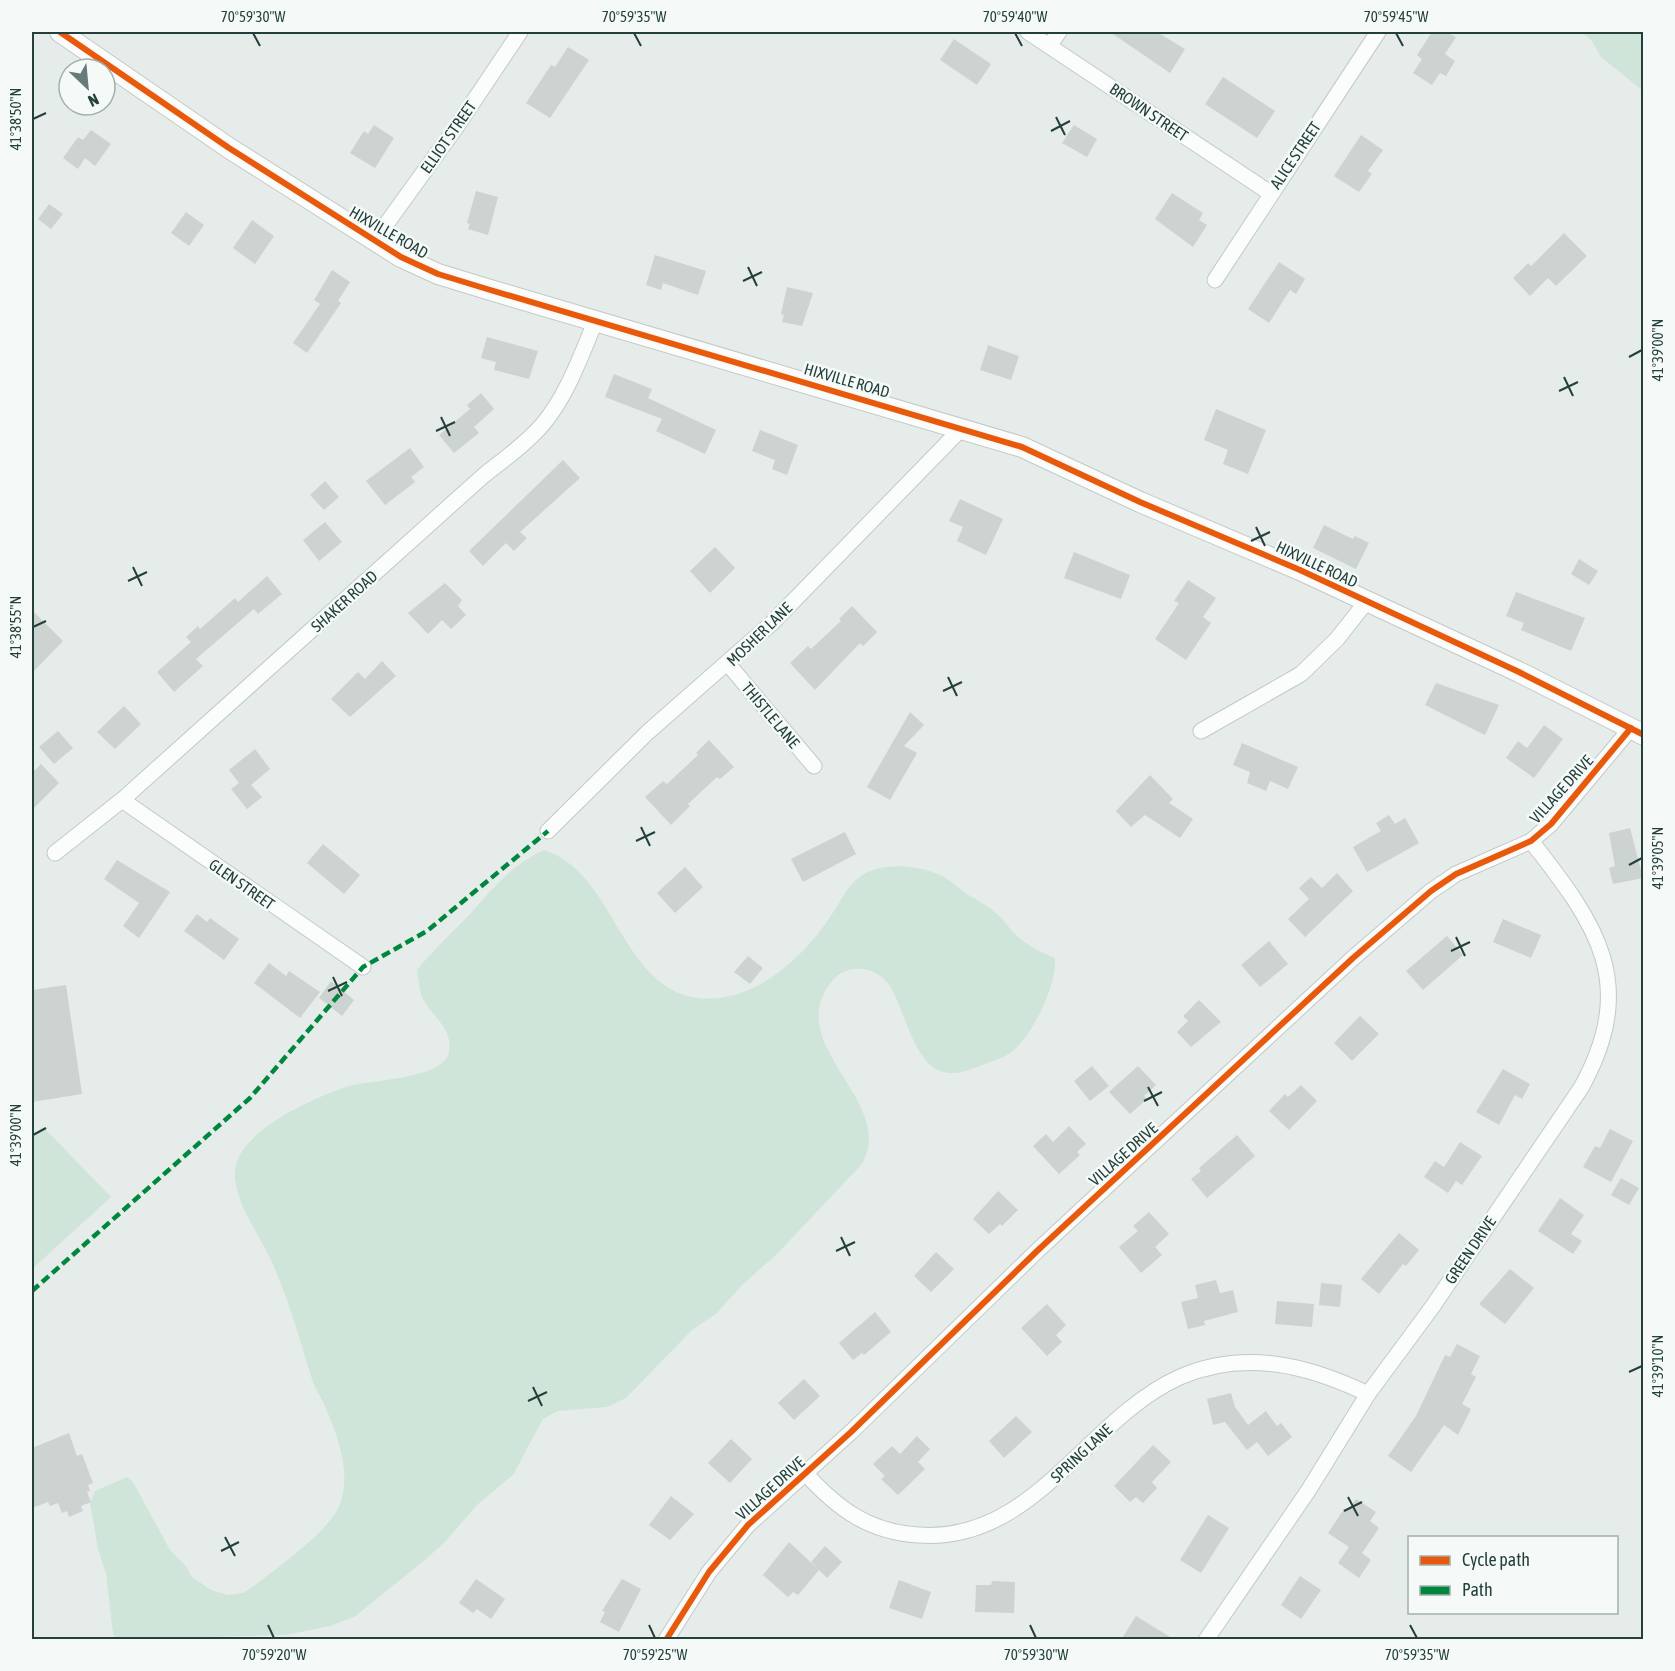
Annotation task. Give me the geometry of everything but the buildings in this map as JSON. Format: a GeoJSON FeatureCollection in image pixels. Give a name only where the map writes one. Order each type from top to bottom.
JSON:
{"type":"FeatureCollection","features":[{"type":"Feature","properties":{"kind":"street","name":"HIXVILLE ROAD"},"geometry":{"type":"LineString","coordinates":[[60,32],[137,87],[408,261],[438,274],[962,428],[1032,452],[1367,601],[1637,731]]}},
{"type":"Feature","properties":{"kind":"street","name":"ELLIOT STREET"},"geometry":{"type":"LineString","coordinates":[[374,241],[457,126],[520,32]]}},
{"type":"Feature","properties":{"kind":"street","name":"BROWN STREET"},"geometry":{"type":"LineString","coordinates":[[1028,32],[1270,193]]}},
{"type":"Feature","properties":{"kind":"street"},"geometry":{"type":"LineString","coordinates":[[1049,46],[1059,32]]}},
{"type":"Feature","properties":{"kind":"street","name":"ALICE STREET"},"geometry":{"type":"LineString","coordinates":[[1215,280],[1270,193],[1378,32]]}},
{"type":"Feature","properties":{"kind":"street","name":"SHAKER ROAD"},"geometry":{"type":"LineString","coordinates":[[55,853],[122,800],[483,476],[524,443],[543,424],[560,399],[596,320]]}},
{"type":"Feature","properties":{"kind":"street","name":"MOSHER LANE"},"geometry":{"type":"LineString","coordinates":[[548,831],[648,732],[728,664],[805,589],[962,428]]}},
{"type":"Feature","properties":{"kind":"street"},"geometry":{"type":"LineString","coordinates":[[1201,731],[1301,674],[1337,639],[1367,601]]}},
{"type":"Feature","properties":{"kind":"street","name":"THISTLE LANE"},"geometry":{"type":"LineString","coordinates":[[728,664],[814,766]]}},
{"type":"Feature","properties":{"kind":"street","name":"VILLAGE DRIVE"},"geometry":{"type":"LineString","coordinates":[[666,1640],[691,1596],[748,1525],[806,1474],[1037,1251],[1400,916],[1456,874],[1531,841],[1551,824],[1637,731]]}},
{"type":"Feature","properties":{"kind":"street","name":"GLEN STREET"},"geometry":{"type":"LineString","coordinates":[[122,800],[363,967]]}},
{"type":"Feature","properties":{"kind":"street","name":"GREEN DRIVE"},"geometry":{"type":"LineString","coordinates":[[1206,1640],[1308,1491],[1368,1394],[1438,1297],[1592,1069],[1605,1033],[1608,1014],[1608,978],[1598,942],[1569,891],[1531,841]]}},
{"type":"Feature","properties":{"kind":"street","name":"SPRING LANE"},"geometry":{"type":"LineString","coordinates":[[806,1474],[834,1503],[870,1525],[905,1534],[942,1535],[979,1527],[1013,1510],[1046,1485],[1136,1404],[1162,1386],[1197,1371],[1232,1364],[1280,1364],[1323,1374],[1368,1394]]}},
{"type":"Feature","properties":{"kind":"green space"},"geometry":{"type":"Polygon","coordinates":[[[1581,32],[1643,32],[1643,91],[1601,57],[1592,41],[1581,32]]]}},
{"type":"Feature","properties":{"kind":"green space"},"geometry":{"type":"Polygon","coordinates":[[[544,850],[568,863],[587,881],[634,953],[651,974],[672,990],[698,998],[718,998],[737,994],[773,977],[817,935],[858,878],[872,870],[900,866],[927,870],[940,875],[991,909],[1021,939],[1055,958],[1052,982],[1048,996],[1034,1024],[1017,1047],[998,1059],[965,1071],[950,1073],[940,1071],[923,1056],[910,1033],[890,986],[884,979],[878,974],[862,969],[846,971],[838,975],[832,981],[820,1005],[820,1028],[828,1050],[855,1095],[865,1118],[869,1141],[862,1164],[776,1255],[743,1284],[717,1313],[692,1330],[626,1398],[607,1407],[558,1411],[543,1419],[513,1475],[477,1505],[443,1544],[354,1617],[330,1626],[286,1635],[117,1639],[113,1634],[106,1574],[98,1549],[90,1503],[95,1491],[127,1477],[133,1482],[170,1550],[185,1565],[192,1577],[211,1590],[228,1595],[243,1593],[255,1585],[303,1548],[335,1514],[340,1504],[344,1479],[344,1466],[338,1440],[313,1382],[276,1271],[239,1198],[235,1177],[237,1161],[246,1146],[260,1132],[297,1108],[349,1086],[421,1073],[444,1061],[449,1052],[448,1037],[442,1024],[422,998],[417,970],[504,877],[523,862],[544,850]]]}},
{"type":"Feature","properties":{"kind":"green space"},"geometry":{"type":"Polygon","coordinates":[[[43,1127],[111,1197],[32,1269],[32,1137],[43,1127]]]}},
{"type":"Feature","properties":{"kind":"marked path"},"geometry":{"type":"LineString","coordinates":[[32,1291],[250,1098],[363,967],[427,931],[548,831]]}},
{"type":"Feature","properties":{"kind":"cycle path"},"geometry":{"type":"LineString","coordinates":[[60,32],[229,148],[401,257],[438,274],[1022,447],[1140,502],[1300,570],[1519,672],[1644,735]]}},
{"type":"Feature","properties":{"kind":"cycle path"},"geometry":{"type":"LineString","coordinates":[[666,1640],[709,1572],[748,1525],[851,1432],[1037,1251],[1353,958],[1431,891],[1456,874],[1531,841],[1551,824],[1631,728]]}}]}
